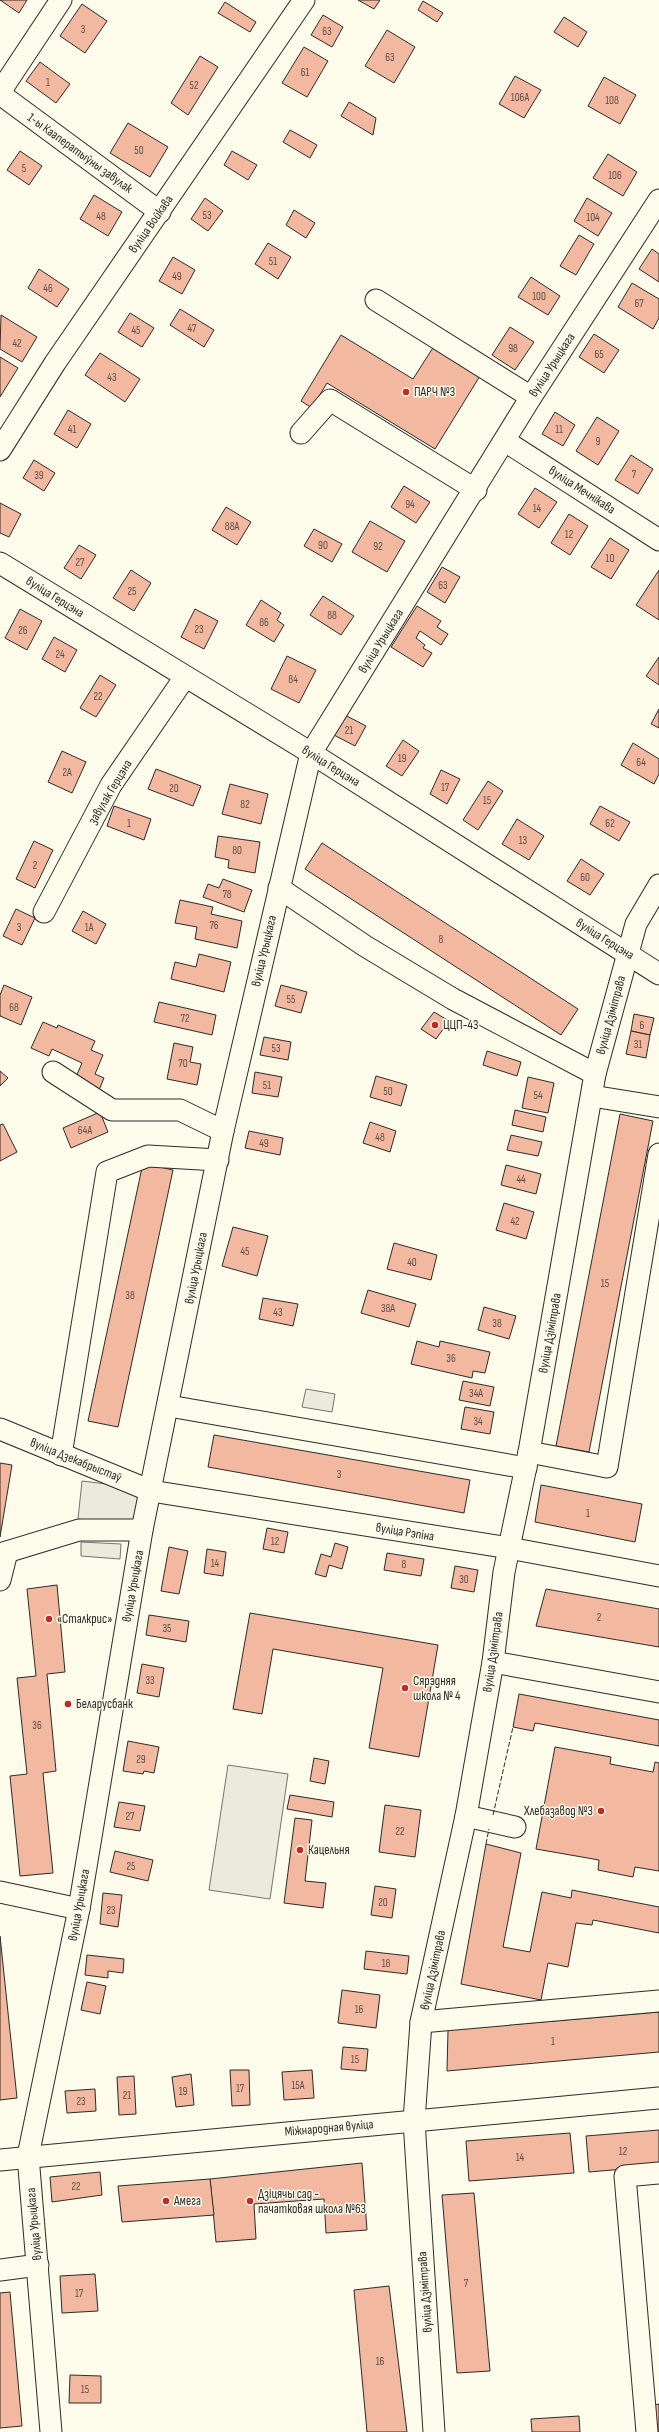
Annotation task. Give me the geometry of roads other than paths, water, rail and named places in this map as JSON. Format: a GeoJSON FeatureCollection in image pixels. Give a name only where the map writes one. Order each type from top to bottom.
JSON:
{"type":"FeatureCollection","features":[{"type":"Feature","properties":{"kind":"street"},"geometry":{"type":"LineString","coordinates":[[0,93],[61,0]]}},
{"type":"Feature","properties":{"kind":"street","name":"вуліца Войкава"},"geometry":{"type":"LineString","coordinates":[[0,450],[55,363],[304,0]]}},
{"type":"Feature","properties":{"kind":"street","name":"1-ы Кааператыўны завулак"},"geometry":{"type":"LineString","coordinates":[[0,93],[160,212]]}},
{"type":"Feature","properties":{"kind":"street","name":"вуліца Урыцкага"},"geometry":{"type":"LineString","coordinates":[[52,2432],[28,2156],[79,1909],[142,1530],[169,1406],[223,1131],[311,753],[476,490],[531,397],[659,200]]}},
{"type":"Feature","properties":{"kind":"street"},"geometry":{"type":"LineString","coordinates":[[376,300],[531,397]]}},
{"type":"Feature","properties":{"kind":"street"},"geometry":{"type":"LineString","coordinates":[[301,433],[330,400],[476,490]]}},
{"type":"Feature","properties":{"kind":"street","name":"вуліца Мечнікава"},"geometry":{"type":"LineString","coordinates":[[505,441],[659,540]]}},
{"type":"Feature","properties":{"kind":"street","name":"вуліца Герцэна"},"geometry":{"type":"LineString","coordinates":[[0,563],[311,753],[659,974]]}},
{"type":"Feature","properties":{"kind":"street","name":"завулак Герцэна"},"geometry":{"type":"LineString","coordinates":[[44,912],[110,786],[185,677]]}},
{"type":"Feature","properties":{"kind":"street","name":"вуліца Дзімітрава"},"geometry":{"type":"LineString","coordinates":[[434,2432],[414,2121],[421,2022],[466,1816],[493,1662],[509,1548],[527,1460],[595,1074],[636,924],[659,885]]}},
{"type":"Feature","properties":{"kind":"street"},"geometry":{"type":"LineString","coordinates":[[279,888],[365,946],[453,999],[595,1074]]}},
{"type":"Feature","properties":{"kind":"street"},"geometry":{"type":"LineString","coordinates":[[53,1072],[112,1110],[180,1110],[223,1131]]}},
{"type":"Feature","properties":{"kind":"street"},"geometry":{"type":"LineString","coordinates":[[592,1096],[659,1107]]}},
{"type":"Feature","properties":{"kind":"street"},"geometry":{"type":"LineString","coordinates":[[169,1406],[527,1460],[607,1467],[659,1154]]}},
{"type":"Feature","properties":{"kind":"street"},"geometry":{"type":"LineString","coordinates":[[61,1455],[106,1172],[148,1156],[218,1160]]}},
{"type":"Feature","properties":{"kind":"street","name":"вуліца Дзекабрыстаў"},"geometry":{"type":"LineString","coordinates":[[0,1429],[151,1491]]}},
{"type":"Feature","properties":{"kind":"street","name":"вуліца Рэпіна"},"geometry":{"type":"LineString","coordinates":[[151,1491],[509,1548],[659,1576]]}},
{"type":"Feature","properties":{"kind":"street"},"geometry":{"type":"LineString","coordinates":[[0,1580],[3,1553],[79,1530],[142,1530]]}},
{"type":"Feature","properties":{"kind":"street"},"geometry":{"type":"LineString","coordinates":[[493,1662],[659,1692]]}},
{"type":"Feature","properties":{"kind":"street"},"geometry":{"type":"LineString","coordinates":[[466,1816],[515,1827]]}},
{"type":"Feature","properties":{"kind":"street"},"geometry":{"type":"LineString","coordinates":[[0,1892],[79,1909]]}},
{"type":"Feature","properties":{"kind":"street"},"geometry":{"type":"LineString","coordinates":[[421,2022],[659,2001]]}},
{"type":"Feature","properties":{"kind":"street","name":"Міжнародная вуліца"},"geometry":{"type":"LineString","coordinates":[[0,2160],[28,2156],[659,2098]]}},
{"type":"Feature","properties":{"kind":"street"},"geometry":{"type":"LineString","coordinates":[[647,2432],[651,2387],[625,2176],[659,2173]]}},
{"type":"Feature","properties":{"kind":"street"},"geometry":{"type":"LineString","coordinates":[[0,2270],[38,2265]]}},
{"type":"Feature","properties":{"kind":"place","name":"ПАРЧ №3"},"geometry":{"type":"Point","coordinates":[406,392]}},
{"type":"Feature","properties":{"kind":"place","name":"ЦЦП-43"},"geometry":{"type":"Point","coordinates":[435,1025]}},
{"type":"Feature","properties":{"kind":"place","name":"«Сталкрис»"},"geometry":{"type":"Point","coordinates":[49,1619]}},
{"type":"Feature","properties":{"kind":"place","name":"Сярэдняя школа № 4"},"geometry":{"type":"Point","coordinates":[405,1688]}},
{"type":"Feature","properties":{"kind":"place","name":"Беларусбанк"},"geometry":{"type":"Point","coordinates":[68,1704]}},
{"type":"Feature","properties":{"kind":"place","name":"Хлебазавод №3"},"geometry":{"type":"Point","coordinates":[601,1811]}},
{"type":"Feature","properties":{"kind":"place","name":"Кацельня"},"geometry":{"type":"Point","coordinates":[300,1850]}},
{"type":"Feature","properties":{"kind":"place","name":"Амега"},"geometry":{"type":"Point","coordinates":[166,2201]}},
{"type":"Feature","properties":{"kind":"place","name":"Дзіцячы сад - пачатковая школа №63"},"geometry":{"type":"Point","coordinates":[250,2201]}}]}
